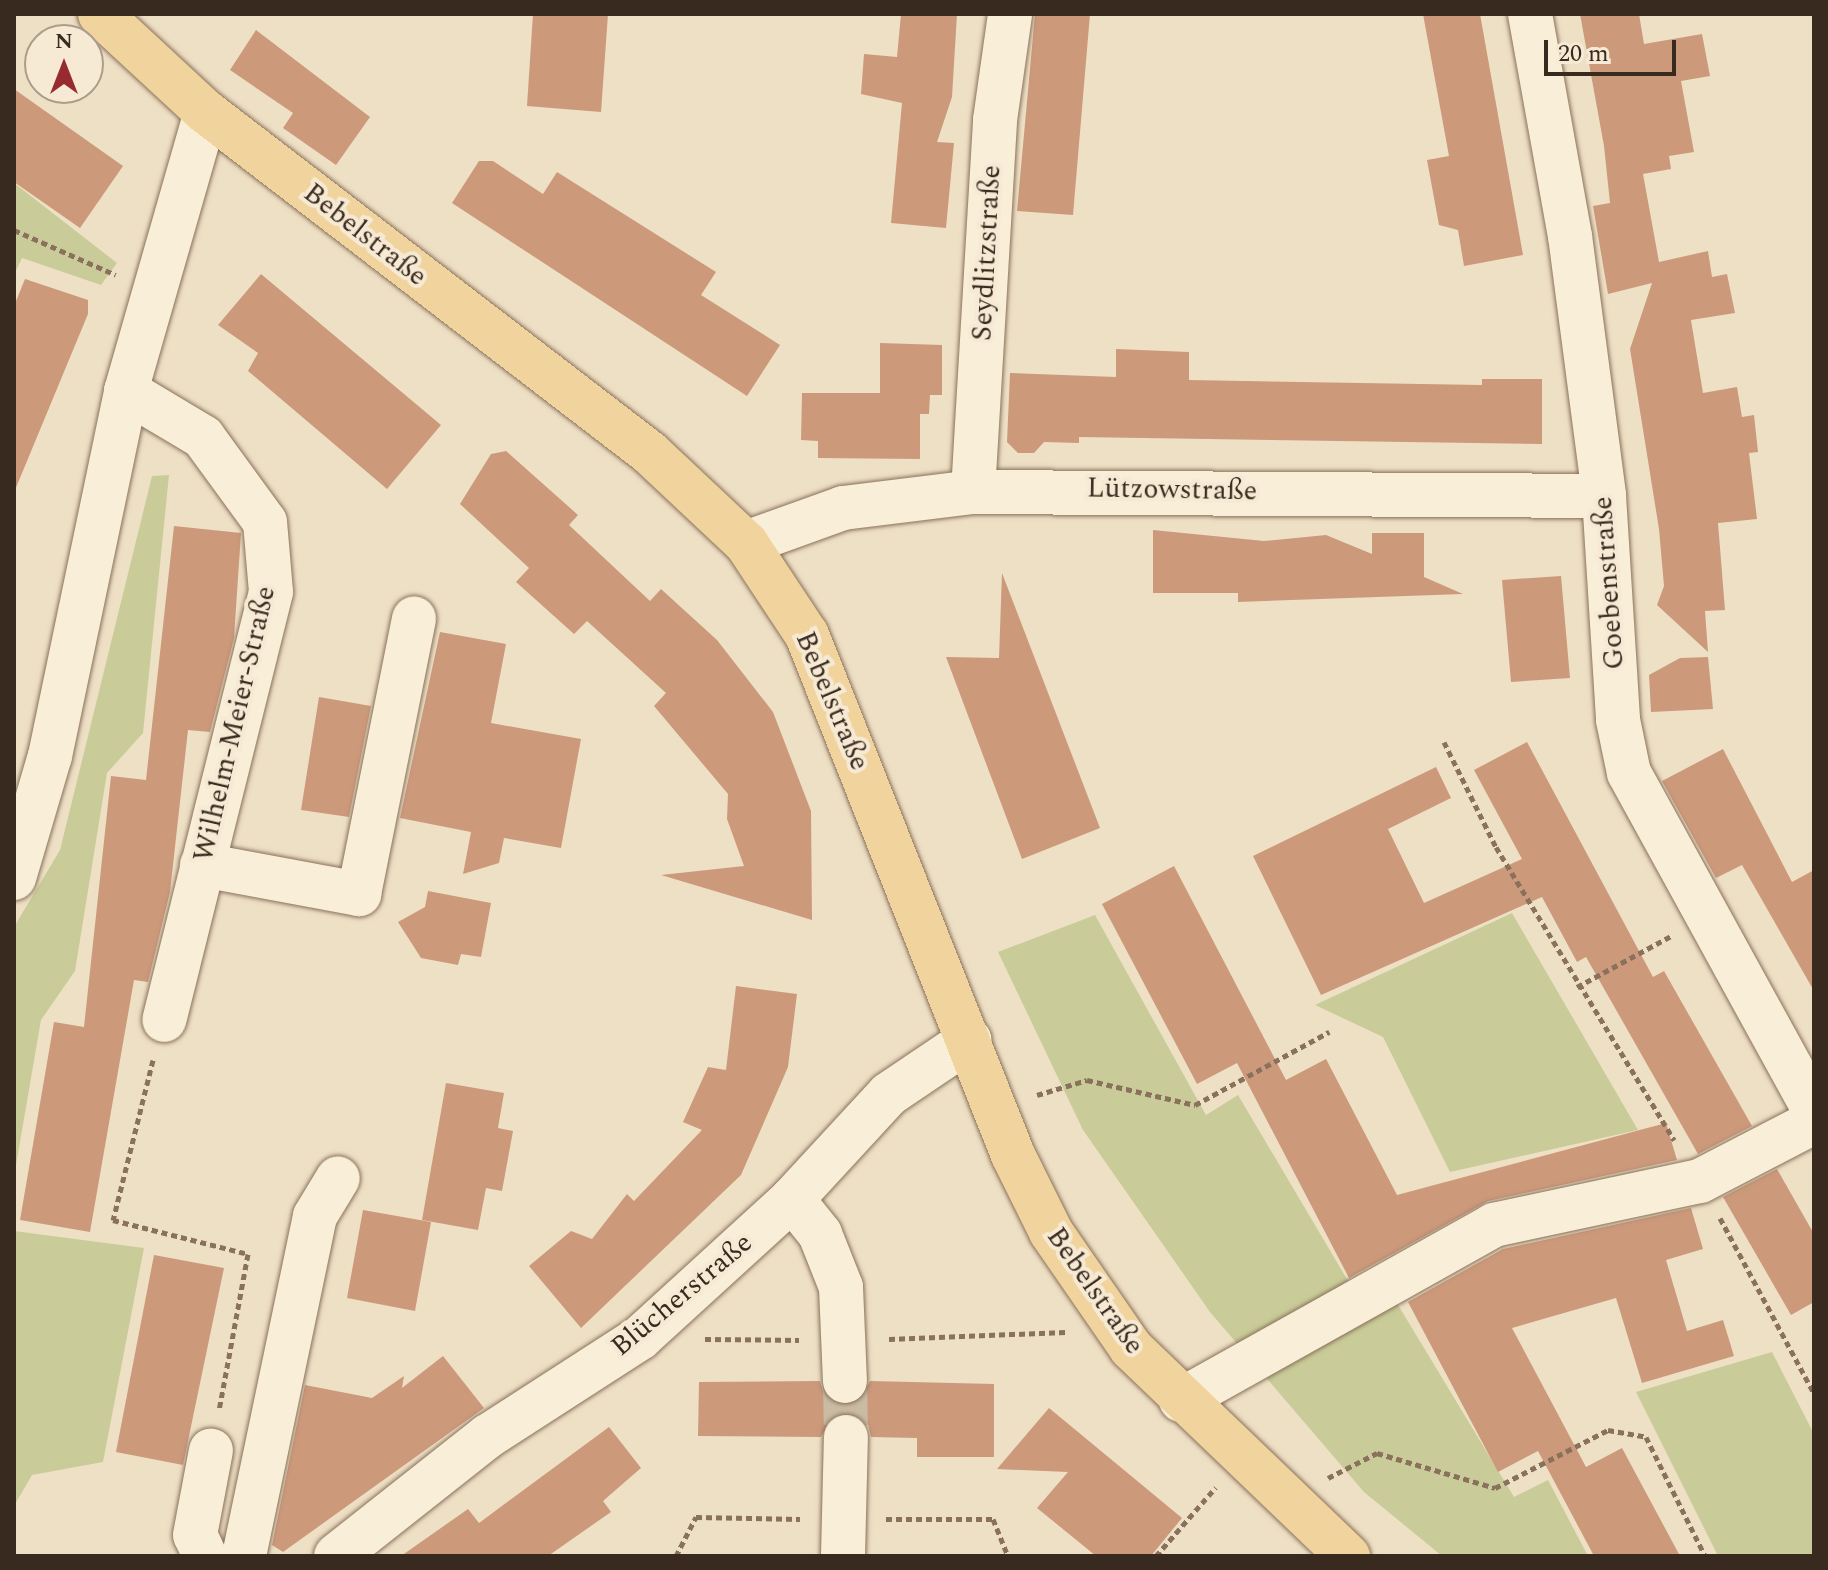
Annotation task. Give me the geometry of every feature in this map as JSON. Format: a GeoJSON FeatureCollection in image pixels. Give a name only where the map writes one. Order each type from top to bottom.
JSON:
{"type":"FeatureCollection","features":[{"type":"Feature","properties":{"kind":"main road","name":"Bebelstraße"},"geometry":{"type":"LineString","coordinates":[[100,14],[206,112],[661,462],[746,543],[807,635],[995,1108],[1051,1232],[1117,1330],[1181,1400],[1240,1459],[1348,1556]]}},
{"type":"Feature","properties":{"kind":"street","name":"Seydlitzstraße"},"geometry":{"type":"LineString","coordinates":[[973,492],[995,120],[1010,14]]}},
{"type":"Feature","properties":{"kind":"street","name":"Goebenstraße"},"geometry":{"type":"LineString","coordinates":[[1530,14],[1570,236],[1604,496],[1618,720],[1629,773],[1705,917],[1814,1109]]}},
{"type":"Feature","properties":{"kind":"street"},"geometry":{"type":"LineString","coordinates":[[14,878],[50,756],[126,391],[206,112]]}},
{"type":"Feature","properties":{"kind":"street","name":"Wilhelm-Meier-Straße"},"geometry":{"type":"LineString","coordinates":[[126,391],[203,437],[265,522],[271,592],[164,1020]]}},
{"type":"Feature","properties":{"kind":"street","name":"Lützowstraße"},"geometry":{"type":"LineString","coordinates":[[746,543],[843,508],[973,492],[1604,496]]}},
{"type":"Feature","properties":{"kind":"street"},"geometry":{"type":"LineString","coordinates":[[202,865],[359,894],[414,618]]}},
{"type":"Feature","properties":{"kind":"street","name":"Blücherstraße"},"geometry":{"type":"LineString","coordinates":[[336,1556],[488,1436],[640,1338],[792,1199],[889,1094],[969,1040]]}},
{"type":"Feature","properties":{"kind":"street"},"geometry":{"type":"LineString","coordinates":[[1181,1400],[1494,1225],[1700,1181],[1814,1122]]}},
{"type":"Feature","properties":{"kind":"street"},"geometry":{"type":"LineString","coordinates":[[244,1556],[315,1216],[338,1178]]}},
{"type":"Feature","properties":{"kind":"street"},"geometry":{"type":"LineString","coordinates":[[792,1199],[820,1234],[841,1287],[845,1381]]}},
{"type":"Feature","properties":{"kind":"street"},"geometry":{"type":"LineString","coordinates":[[843,1556],[846,1437]]}},
{"type":"Feature","properties":{"kind":"street"},"geometry":{"type":"LineString","coordinates":[[205,1556],[195,1535],[211,1450]]}},
{"type":"Feature","properties":{"kind":"path"},"geometry":{"type":"LineString","coordinates":[[14,230],[154,292]]}},
{"type":"Feature","properties":{"kind":"path"},"geometry":{"type":"LineString","coordinates":[[1444,742],[1577,987],[1700,1181],[1814,1393]]}},
{"type":"Feature","properties":{"kind":"path"},"geometry":{"type":"LineString","coordinates":[[1577,987],[1705,917]]}},
{"type":"Feature","properties":{"kind":"path"},"geometry":{"type":"LineString","coordinates":[[164,1020],[113,1220],[248,1254],[211,1450]]}},
{"type":"Feature","properties":{"kind":"path"},"geometry":{"type":"LineString","coordinates":[[995,1108],[1087,1080],[1195,1105],[1329,1032]]}},
{"type":"Feature","properties":{"kind":"path"},"geometry":{"type":"LineString","coordinates":[[1285,1499],[1377,1453],[1495,1488],[1608,1430],[1646,1437],[1705,1556]]}},
{"type":"Feature","properties":{"kind":"path"},"geometry":{"type":"LineString","coordinates":[[1156,1556],[1240,1459]]}},
{"type":"Feature","properties":{"kind":"green space"},"geometry":{"type":"Polygon","coordinates":[[[14,183],[117,263],[101,285],[22,258],[14,275],[14,183]]]}},
{"type":"Feature","properties":{"kind":"green space"},"geometry":{"type":"Polygon","coordinates":[[[169,475],[143,733],[107,773],[75,971],[41,1020],[14,1177],[14,927],[60,850],[152,476],[169,475]]]}},
{"type":"Feature","properties":{"kind":"green space"},"geometry":{"type":"Polygon","coordinates":[[[1512,913],[1638,1130],[1450,1172],[1383,1037],[1315,1005],[1512,913]]]}},
{"type":"Feature","properties":{"kind":"green space"},"geometry":{"type":"Polygon","coordinates":[[[1095,915],[1206,1115],[1238,1095],[1367,1313],[1392,1295],[1514,1497],[1548,1480],[1588,1556],[1442,1556],[1364,1492],[1210,1312],[1083,1130],[998,952],[1095,915]]]}},
{"type":"Feature","properties":{"kind":"green space"},"geometry":{"type":"Polygon","coordinates":[[[14,1231],[144,1248],[103,1462],[32,1475],[14,1506],[14,1231]]]}},
{"type":"Feature","properties":{"kind":"green space"},"geometry":{"type":"Polygon","coordinates":[[[1772,1352],[1814,1434],[1814,1556],[1718,1556],[1636,1392],[1772,1352]]]}},
{"type":"Feature","properties":{"kind":"building"},"geometry":{"type":"Polygon","coordinates":[[[533,14],[608,14],[601,112],[527,106],[533,14]]]}},
{"type":"Feature","properties":{"kind":"building"},"geometry":{"type":"Polygon","coordinates":[[[901,14],[957,14],[952,97],[937,142],[954,143],[946,228],[891,223],[902,103],[861,94],[864,54],[897,57],[901,14]]]}},
{"type":"Feature","properties":{"kind":"building"},"geometry":{"type":"Polygon","coordinates":[[[1035,14],[1090,14],[1073,215],[1017,211],[1035,14]]]}},
{"type":"Feature","properties":{"kind":"building"},"geometry":{"type":"Polygon","coordinates":[[[1423,14],[1480,14],[1523,255],[1464,266],[1458,230],[1439,225],[1427,160],[1449,156],[1423,14]]]}},
{"type":"Feature","properties":{"kind":"building"},"geometry":{"type":"Polygon","coordinates":[[[1580,14],[1639,14],[1644,44],[1702,34],[1710,76],[1681,81],[1694,152],[1669,156],[1671,169],[1643,174],[1659,262],[1708,251],[1712,277],[1727,274],[1735,313],[1691,320],[1703,393],[1737,387],[1742,417],[1754,415],[1758,452],[1749,453],[1757,519],[1718,523],[1725,610],[1705,611],[1708,652],[1657,605],[1664,586],[1659,529],[1630,349],[1652,283],[1608,294],[1593,206],[1610,203],[1604,146],[1580,14]]]}},
{"type":"Feature","properties":{"kind":"building"},"geometry":{"type":"Polygon","coordinates":[[[256,30],[370,117],[336,165],[283,128],[293,113],[230,70],[256,30]]]}},
{"type":"Feature","properties":{"kind":"building"},"geometry":{"type":"Polygon","coordinates":[[[14,89],[24,96],[24,104],[35,104],[123,166],[80,228],[14,182],[14,89]]]}},
{"type":"Feature","properties":{"kind":"building"},"geometry":{"type":"Polygon","coordinates":[[[479,161],[493,161],[543,194],[557,172],[716,272],[701,295],[780,345],[747,396],[452,203],[479,161]]]}},
{"type":"Feature","properties":{"kind":"building"},"geometry":{"type":"Polygon","coordinates":[[[261,274],[441,425],[387,489],[248,371],[258,353],[218,325],[261,274]]]}},
{"type":"Feature","properties":{"kind":"building"},"geometry":{"type":"Polygon","coordinates":[[[25,279],[88,300],[88,314],[15,490],[14,306],[25,279]]]}},
{"type":"Feature","properties":{"kind":"building"},"geometry":{"type":"Polygon","coordinates":[[[880,343],[942,345],[942,395],[930,395],[929,414],[920,414],[920,459],[818,458],[818,441],[801,440],[802,393],[880,393],[880,343]]]}},
{"type":"Feature","properties":{"kind":"building"},"geometry":{"type":"Polygon","coordinates":[[[1116,349],[1189,352],[1189,380],[1482,385],[1482,379],[1542,379],[1542,444],[1079,437],[1079,443],[1044,442],[1034,453],[1018,453],[1007,442],[1010,373],[1116,377],[1116,349]]]}},
{"type":"Feature","properties":{"kind":"building"},"geometry":{"type":"Polygon","coordinates":[[[506,451],[578,515],[569,525],[650,601],[661,589],[717,640],[773,712],[811,811],[812,920],[661,875],[744,866],[727,819],[728,794],[654,706],[666,693],[587,621],[574,634],[516,582],[529,568],[460,504],[491,454],[506,451]]]}},
{"type":"Feature","properties":{"kind":"building"},"geometry":{"type":"Polygon","coordinates":[[[174,526],[241,533],[234,638],[210,732],[188,730],[170,892],[148,982],[134,980],[90,1232],[20,1220],[54,1022],[84,1027],[111,776],[146,780],[174,526]]]}},
{"type":"Feature","properties":{"kind":"building"},"geometry":{"type":"Polygon","coordinates":[[[1153,530],[1264,541],[1326,535],[1372,554],[1372,533],[1424,533],[1424,577],[1463,594],[1238,602],[1238,593],[1153,593],[1153,530]]]}},
{"type":"Feature","properties":{"kind":"building"},"geometry":{"type":"Polygon","coordinates":[[[1002,573],[1100,828],[1022,859],[946,657],[999,658],[1002,573]]]}},
{"type":"Feature","properties":{"kind":"building"},"geometry":{"type":"Polygon","coordinates":[[[1561,576],[1570,678],[1511,682],[1502,580],[1561,576]]]}},
{"type":"Feature","properties":{"kind":"building"},"geometry":{"type":"Polygon","coordinates":[[[440,632],[506,644],[491,723],[581,739],[561,848],[504,838],[499,863],[463,874],[471,832],[400,818],[440,632]]]}},
{"type":"Feature","properties":{"kind":"building"},"geometry":{"type":"Polygon","coordinates":[[[1708,657],[1713,709],[1651,712],[1649,675],[1680,658],[1708,657]]]}},
{"type":"Feature","properties":{"kind":"building"},"geometry":{"type":"Polygon","coordinates":[[[319,697],[371,706],[349,817],[301,810],[319,697]]]}},
{"type":"Feature","properties":{"kind":"building"},"geometry":{"type":"Polygon","coordinates":[[[1527,742],[1653,977],[1664,971],[1752,1126],[1698,1154],[1586,957],[1577,962],[1542,897],[1321,995],[1253,856],[1436,767],[1451,798],[1388,829],[1424,903],[1522,859],[1474,770],[1527,742]]]}},
{"type":"Feature","properties":{"kind":"building"},"geometry":{"type":"Polygon","coordinates":[[[1723,749],[1792,882],[1814,870],[1814,991],[1742,865],[1716,878],[1662,781],[1723,749]]]}},
{"type":"Feature","properties":{"kind":"building"},"geometry":{"type":"Polygon","coordinates":[[[1174,866],[1286,1080],[1326,1059],[1397,1195],[1666,1123],[1677,1160],[1488,1201],[1349,1278],[1237,1063],[1197,1084],[1102,904],[1174,866]]]}},
{"type":"Feature","properties":{"kind":"building"},"geometry":{"type":"Polygon","coordinates":[[[428,891],[491,903],[481,957],[461,954],[458,965],[421,958],[398,922],[425,907],[428,891]]]}},
{"type":"Feature","properties":{"kind":"building"},"geometry":{"type":"Polygon","coordinates":[[[736,986],[797,994],[788,1067],[741,1175],[581,1328],[529,1266],[571,1231],[592,1239],[627,1194],[634,1201],[702,1130],[683,1122],[708,1067],[726,1070],[736,986]]]}},
{"type":"Feature","properties":{"kind":"building"},"geometry":{"type":"Polygon","coordinates":[[[446,1083],[504,1093],[498,1128],[513,1131],[502,1191],[486,1188],[478,1230],[422,1220],[446,1083]]]}},
{"type":"Feature","properties":{"kind":"building"},"geometry":{"type":"Polygon","coordinates":[[[1777,1169],[1814,1234],[1814,1302],[1791,1315],[1723,1197],[1777,1169]]]}},
{"type":"Feature","properties":{"kind":"building"},"geometry":{"type":"Polygon","coordinates":[[[1691,1208],[1703,1249],[1666,1260],[1687,1331],[1723,1320],[1734,1356],[1642,1383],[1616,1298],[1512,1328],[1586,1467],[1622,1448],[1680,1556],[1594,1556],[1538,1451],[1498,1472],[1408,1302],[1503,1249],[1691,1208]]]}},
{"type":"Feature","properties":{"kind":"building"},"geometry":{"type":"Polygon","coordinates":[[[363,1210],[431,1222],[415,1311],[347,1298],[363,1210]]]}},
{"type":"Feature","properties":{"kind":"building"},"geometry":{"type":"Polygon","coordinates":[[[154,1255],[224,1268],[183,1465],[116,1452],[154,1255]]]}},
{"type":"Feature","properties":{"kind":"building"},"geometry":{"type":"Polygon","coordinates":[[[443,1356],[484,1408],[283,1552],[272,1545],[305,1385],[372,1398],[404,1376],[402,1388],[443,1356]]]}},
{"type":"Feature","properties":{"kind":"building"},"geometry":{"type":"Polygon","coordinates":[[[820,1381],[824,1395],[845,1406],[859,1402],[870,1381],[994,1384],[994,1457],[917,1457],[917,1438],[871,1437],[868,1424],[847,1412],[833,1416],[821,1437],[698,1436],[699,1382],[820,1381]]]}},
{"type":"Feature","properties":{"kind":"building"},"geometry":{"type":"Polygon","coordinates":[[[1049,1408],[1182,1518],[1151,1556],[1096,1556],[1037,1508],[1068,1472],[997,1469],[1049,1408]]]}},
{"type":"Feature","properties":{"kind":"building"},"geometry":{"type":"Polygon","coordinates":[[[609,1427],[641,1468],[603,1501],[611,1512],[548,1556],[401,1556],[468,1509],[479,1523],[609,1427]]]}},
{"type":"Feature","properties":{"kind":"tunnel"},"geometry":{"type":"LineString","coordinates":[[845,1381],[846,1437]]}}]}
